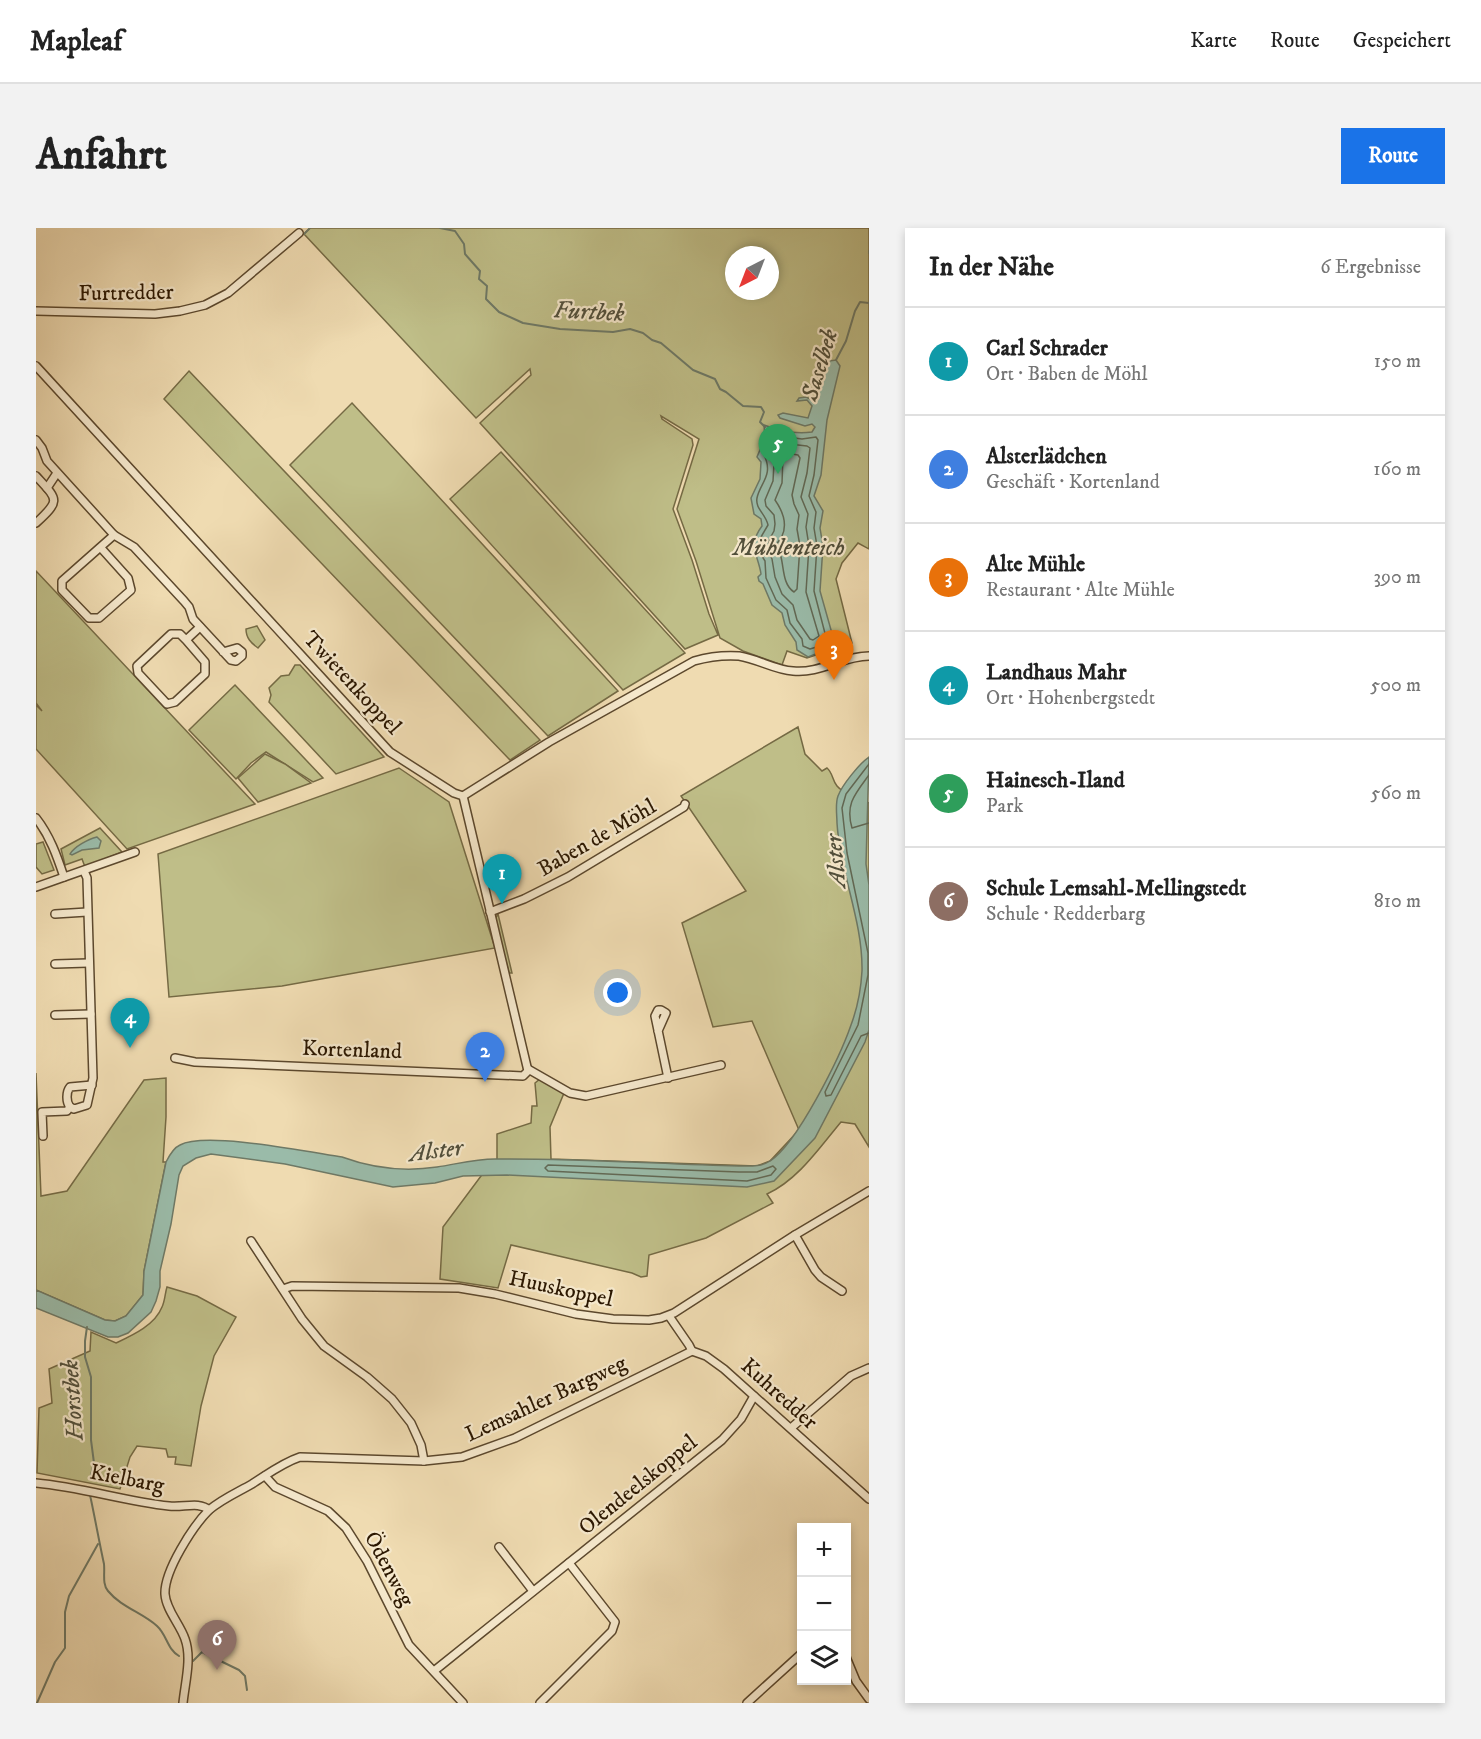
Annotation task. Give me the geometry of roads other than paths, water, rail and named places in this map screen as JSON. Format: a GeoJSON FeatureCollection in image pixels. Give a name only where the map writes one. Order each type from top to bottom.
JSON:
{"type":"FeatureCollection","features":[{"type":"Feature","properties":{"kind":"street","name":"Furtredder"},"geometry":{"type":"LineString","coordinates":[[36,311],[155,314],[206,305],[228,293],[299,233]]}},
{"type":"Feature","properties":{"kind":"street","name":"Twietenkoppel"},"geometry":{"type":"LineString","coordinates":[[36,366],[390,752],[454,793],[463,796]]}},
{"type":"Feature","properties":{"kind":"street"},"geometry":{"type":"LineString","coordinates":[[36,440],[47,461],[57,473],[114,535],[134,548],[184,601],[193,619],[223,652]]}},
{"type":"Feature","properties":{"kind":"street"},"geometry":{"type":"LineString","coordinates":[[47,488],[57,473]]}},
{"type":"Feature","properties":{"kind":"street"},"geometry":{"type":"LineString","coordinates":[[36,476],[54,495],[51,509],[36,523]]}},
{"type":"Feature","properties":{"kind":"street"},"geometry":{"type":"LineString","coordinates":[[101,548],[128,578],[131,590],[99,618],[89,618],[62,590],[62,581],[94,550],[101,548],[114,535]]}},
{"type":"Feature","properties":{"kind":"street"},"geometry":{"type":"LineString","coordinates":[[186,640],[200,627]]}},
{"type":"Feature","properties":{"kind":"street"},"geometry":{"type":"LineString","coordinates":[[171,634],[180,634],[186,640],[206,663],[206,674],[175,702],[167,704],[138,673],[137,666],[171,634]]}},
{"type":"Feature","properties":{"kind":"street"},"geometry":{"type":"LineString","coordinates":[[721,1065],[586,1096],[578,1096],[528,1071],[463,796],[549,742],[694,661],[714,656],[740,657],[792,671],[811,671],[842,659],[869,656]]}},
{"type":"Feature","properties":{"kind":"street","name":"Baben de Möhl"},"geometry":{"type":"LineString","coordinates":[[490,912],[524,899],[568,877],[675,813],[685,804]]}},
{"type":"Feature","properties":{"kind":"street"},"geometry":{"type":"LineString","coordinates":[[36,818],[44,828],[57,854],[64,877]]}},
{"type":"Feature","properties":{"kind":"street"},"geometry":{"type":"LineString","coordinates":[[36,887],[135,852]]}},
{"type":"Feature","properties":{"kind":"street"},"geometry":{"type":"LineString","coordinates":[[70,1107],[74,1109],[87,1106],[93,1078],[87,878],[84,871]]}},
{"type":"Feature","properties":{"kind":"street"},"geometry":{"type":"LineString","coordinates":[[55,914],[87,912]]}},
{"type":"Feature","properties":{"kind":"street"},"geometry":{"type":"LineString","coordinates":[[55,964],[88,963]]}},
{"type":"Feature","properties":{"kind":"street"},"geometry":{"type":"LineString","coordinates":[[55,1015],[91,1014]]}},
{"type":"Feature","properties":{"kind":"street"},"geometry":{"type":"LineString","coordinates":[[658,1031],[668,1078]]}},
{"type":"Feature","properties":{"kind":"street","name":"Kortenland"},"geometry":{"type":"LineString","coordinates":[[176,1058],[195,1062],[523,1076],[528,1071]]}},
{"type":"Feature","properties":{"kind":"street"},"geometry":{"type":"LineString","coordinates":[[70,1107],[68,1090],[70,1087],[92,1085]]}},
{"type":"Feature","properties":{"kind":"street"},"geometry":{"type":"LineString","coordinates":[[42,1136],[42,1112],[67,1110],[70,1107]]}},
{"type":"Feature","properties":{"kind":"street","name":"Huuskoppel"},"geometry":{"type":"LineString","coordinates":[[283,1289],[292,1286],[459,1288],[596,1318],[649,1320],[669,1316],[795,1235],[869,1191]]}},
{"type":"Feature","properties":{"kind":"street"},"geometry":{"type":"LineString","coordinates":[[795,1235],[815,1270],[821,1277],[842,1291]]}},
{"type":"Feature","properties":{"kind":"street"},"geometry":{"type":"LineString","coordinates":[[251,1240],[302,1319],[324,1346],[392,1398],[411,1423],[421,1444],[424,1461]]}},
{"type":"Feature","properties":{"kind":"street","name":"Kuhredder"},"geometry":{"type":"LineString","coordinates":[[669,1316],[692,1351],[706,1356],[869,1498]]}},
{"type":"Feature","properties":{"kind":"street","name":"Lemsahler Bargweg"},"geometry":{"type":"LineString","coordinates":[[209,1510],[285,1462],[300,1457],[424,1461],[479,1453],[692,1351]]}},
{"type":"Feature","properties":{"kind":"street"},"geometry":{"type":"LineString","coordinates":[[791,1428],[851,1376],[869,1368]]}},
{"type":"Feature","properties":{"kind":"street","name":"Olendeelskoppel"},"geometry":{"type":"LineString","coordinates":[[434,1671],[722,1440],[741,1419],[754,1396]]}},
{"type":"Feature","properties":{"kind":"street","name":"Ödenweg"},"geometry":{"type":"LineString","coordinates":[[265,1476],[275,1487],[328,1511],[346,1528],[367,1561],[409,1645],[463,1703]]}},
{"type":"Feature","properties":{"kind":"street","name":"Kielbarg"},"geometry":{"type":"LineString","coordinates":[[36,1483],[85,1489],[166,1506],[201,1505],[209,1510]]}},
{"type":"Feature","properties":{"kind":"street"},"geometry":{"type":"LineString","coordinates":[[183,1703],[188,1653],[184,1637],[166,1600],[165,1582],[182,1549],[209,1510]]}},
{"type":"Feature","properties":{"kind":"street"},"geometry":{"type":"LineString","coordinates":[[499,1546],[533,1591]]}},
{"type":"Feature","properties":{"kind":"street"},"geometry":{"type":"LineString","coordinates":[[540,1703],[612,1630],[615,1622],[569,1563]]}},
{"type":"Feature","properties":{"kind":"street"},"geometry":{"type":"LineString","coordinates":[[747,1703],[797,1657]]}},
{"type":"Feature","properties":{"kind":"street"},"geometry":{"type":"LineString","coordinates":[[851,1669],[869,1700]]}},
{"type":"Feature","properties":{"kind":"water","name":"Mühlenteich"},"geometry":{"type":"Polygon","coordinates":[[[836,360],[840,366],[827,420],[821,475],[814,496],[823,511],[820,528],[823,546],[820,591],[834,647],[808,657],[797,650],[796,642],[785,625],[782,613],[772,605],[763,584],[759,581],[758,577],[761,574],[754,545],[762,526],[761,519],[754,514],[751,498],[760,479],[761,462],[757,457],[765,438],[764,425],[788,432],[812,432],[815,427],[812,424],[805,426],[780,418],[778,415],[783,413],[808,418],[812,406],[807,400],[797,401],[799,398],[806,397],[814,401],[818,394],[818,377],[822,362],[836,360]]]}},
{"type":"Feature","properties":{"kind":"water"},"geometry":{"type":"Polygon","coordinates":[[[869,757],[866,864],[869,885],[869,1030],[815,1138],[774,1181],[747,1187],[507,1175],[463,1176],[435,1183],[393,1187],[285,1164],[211,1154],[196,1158],[183,1166],[179,1175],[156,1301],[151,1312],[128,1333],[118,1337],[108,1337],[36,1308],[36,1290],[105,1320],[115,1321],[126,1316],[143,1295],[144,1271],[166,1162],[178,1146],[193,1141],[234,1141],[258,1144],[400,1169],[437,1167],[495,1159],[747,1166],[767,1163],[781,1152],[805,1119],[828,1078],[857,1006],[862,971],[861,952],[842,860],[836,806],[843,786],[869,757]]]}},
{"type":"Feature","properties":{"kind":"water"},"geometry":{"type":"Polygon","coordinates":[[[97,837],[101,841],[99,848],[70,854],[82,844],[97,837]]]}},
{"type":"Feature","properties":{"kind":"waterway"},"geometry":{"type":"LineString","coordinates":[[304,234],[310,228]]}},
{"type":"Feature","properties":{"kind":"waterway","name":"Furtbek"},"geometry":{"type":"LineString","coordinates":[[440,228],[455,231],[464,244],[465,254],[480,271],[479,279],[487,286],[486,299],[499,312],[523,323],[560,329],[613,332],[630,329],[643,333],[661,343],[693,370],[715,379],[720,389],[743,406],[761,407],[764,412],[760,422],[765,427]]}},
{"type":"Feature","properties":{"kind":"waterway","name":"Saselbek"},"geometry":{"type":"LineString","coordinates":[[836,360],[846,341],[860,302],[869,303]]}},
{"type":"Feature","properties":{"kind":"waterway","name":"Horstbek"},"geometry":{"type":"LineString","coordinates":[[87,1327],[85,1357],[91,1377],[91,1440],[94,1463],[91,1475]]}},
{"type":"Feature","properties":{"kind":"waterway","name":"Horstbek"},"geometry":{"type":"LineString","coordinates":[[90,1495],[104,1564],[106,1588],[113,1597],[157,1626],[172,1650],[179,1656]]}},
{"type":"Feature","properties":{"kind":"waterway"},"geometry":{"type":"LineString","coordinates":[[37,1703],[55,1662],[65,1648],[65,1612],[69,1596],[98,1544]]}},
{"type":"Feature","properties":{"kind":"waterway","name":"Horstbek"},"geometry":{"type":"LineString","coordinates":[[193,1661],[202,1652],[239,1670],[245,1676],[247,1690]]}},
{"type":"Feature","properties":{"kind":"place","name":"Hainesch-Iland"},"geometry":{"type":"Point","coordinates":[778,474]}},
{"type":"Feature","properties":{"kind":"place","name":"Alte Mühle"},"geometry":{"type":"Point","coordinates":[834,680]}},
{"type":"Feature","properties":{"kind":"place","name":"Carl Schrader"},"geometry":{"type":"Point","coordinates":[502,904]}},
{"type":"Feature","properties":{"kind":"place","name":"Landhaus Mahr"},"geometry":{"type":"Point","coordinates":[130,1048]}},
{"type":"Feature","properties":{"kind":"place","name":"Alsterlädchen"},"geometry":{"type":"Point","coordinates":[485,1082]}},
{"type":"Feature","properties":{"kind":"place","name":"Schule Lemsahl-Mellingstedt"},"geometry":{"type":"Point","coordinates":[217,1670]}},
{"type":"Feature","properties":{"kind":"water label","name":"Alster"},"geometry":{"type":"Point","coordinates":[836,861]}},
{"type":"Feature","properties":{"kind":"water label","name":"Alster"},"geometry":{"type":"Point","coordinates":[436,1151]}}]}
